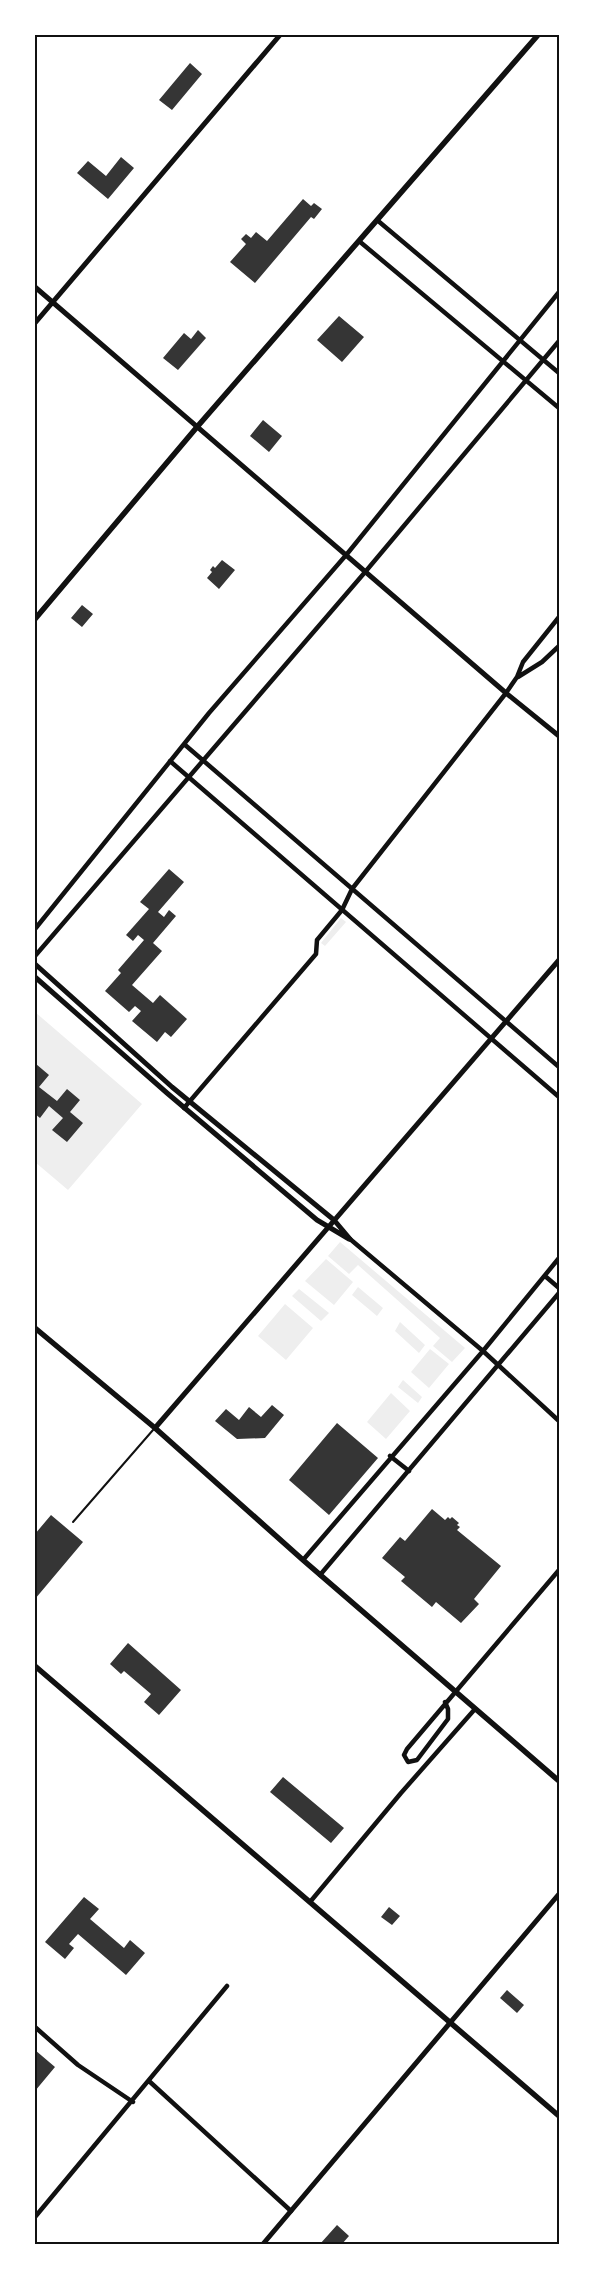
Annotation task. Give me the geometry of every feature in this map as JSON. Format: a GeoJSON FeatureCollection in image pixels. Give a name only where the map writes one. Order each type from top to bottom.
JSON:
{"type":"FeatureCollection","features":[{"type":"Feature","properties":{"kind":"main road"},"geometry":{"type":"LineString","coordinates":[[35,619],[198,427],[538,35]]}},
{"type":"Feature","properties":{"kind":"main road"},"geometry":{"type":"LineString","coordinates":[[35,1328],[155,1428],[320,1575],[559,1781]]}},
{"type":"Feature","properties":{"kind":"main road"},"geometry":{"type":"LineString","coordinates":[[35,1666],[559,2116]]}},
{"type":"Feature","properties":{"kind":"street"},"geometry":{"type":"LineString","coordinates":[[35,324],[280,35]]}},
{"type":"Feature","properties":{"kind":"street"},"geometry":{"type":"LineString","coordinates":[[377,220],[559,373]]}},
{"type":"Feature","properties":{"kind":"street"},"geometry":{"type":"LineString","coordinates":[[359,241],[559,408]]}},
{"type":"Feature","properties":{"kind":"street"},"geometry":{"type":"LineString","coordinates":[[35,287],[506,693],[559,736]]}},
{"type":"Feature","properties":{"kind":"street"},"geometry":{"type":"LineString","coordinates":[[35,929],[184,744],[347,554],[502,360],[559,292]]}},
{"type":"Feature","properties":{"kind":"street"},"geometry":{"type":"LineString","coordinates":[[35,956],[366,571],[559,341]]}},
{"type":"Feature","properties":{"kind":"street"},"geometry":{"type":"LineString","coordinates":[[184,1108],[316,954],[317,940],[342,910],[352,889],[506,693],[517,677],[523,662],[559,617]]}},
{"type":"Feature","properties":{"kind":"street"},"geometry":{"type":"LineString","coordinates":[[517,677],[542,662],[559,646]]}},
{"type":"Feature","properties":{"kind":"street"},"geometry":{"type":"LineString","coordinates":[[184,744],[559,1067]]}},
{"type":"Feature","properties":{"kind":"street"},"geometry":{"type":"LineString","coordinates":[[170,762],[559,1097]]}},
{"type":"Feature","properties":{"kind":"street"},"geometry":{"type":"LineString","coordinates":[[155,1428],[559,960]]}},
{"type":"Feature","properties":{"kind":"street"},"geometry":{"type":"LineString","coordinates":[[35,964],[190,1102],[334,1220],[350,1239],[483,1351],[559,1420]]}},
{"type":"Feature","properties":{"kind":"street"},"geometry":{"type":"LineString","coordinates":[[35,978],[184,1108],[328,1228],[350,1239]]}},
{"type":"Feature","properties":{"kind":"street"},"geometry":{"type":"LineString","coordinates":[[303,1560],[390,1456],[483,1351],[559,1258]]}},
{"type":"Feature","properties":{"kind":"street"},"geometry":{"type":"LineString","coordinates":[[545,1276],[559,1288]]}},
{"type":"Feature","properties":{"kind":"street"},"geometry":{"type":"LineString","coordinates":[[320,1575],[559,1293]]}},
{"type":"Feature","properties":{"kind":"street"},"geometry":{"type":"LineString","coordinates":[[390,1456],[409,1471]]}},
{"type":"Feature","properties":{"kind":"street"},"geometry":{"type":"LineString","coordinates":[[445,1702],[448,1709],[448,1719],[417,1760],[408,1762],[404,1755],[407,1749],[445,1702],[559,1570]]}},
{"type":"Feature","properties":{"kind":"street"},"geometry":{"type":"LineString","coordinates":[[310,1902],[401,1793],[475,1709]]}},
{"type":"Feature","properties":{"kind":"street"},"geometry":{"type":"LineString","coordinates":[[263,2244],[559,1894]]}},
{"type":"Feature","properties":{"kind":"street"},"geometry":{"type":"LineString","coordinates":[[35,2217],[133,2102],[227,1986]]}},
{"type":"Feature","properties":{"kind":"street"},"geometry":{"type":"LineString","coordinates":[[35,2027],[78,2066],[133,2102]]}},
{"type":"Feature","properties":{"kind":"street"},"geometry":{"type":"LineString","coordinates":[[150,2081],[291,2211]]}},
{"type":"Feature","properties":{"kind":"lane"},"geometry":{"type":"LineString","coordinates":[[74,1522],[155,1428]]}},
{"type":"Feature","properties":{"kind":"shaded area"},"geometry":{"type":"Polygon","coordinates":[[[341,918],[346,922],[325,946],[321,943],[341,918]]]}},
{"type":"Feature","properties":{"kind":"shaded area"},"geometry":{"type":"Polygon","coordinates":[[[35,1012],[142,1104],[68,1190],[35,1162],[35,1012]]]}},
{"type":"Feature","properties":{"kind":"shaded area"},"geometry":{"type":"Polygon","coordinates":[[[340,1242],[465,1348],[452,1362],[433,1346],[440,1338],[358,1265],[349,1274],[328,1256],[340,1242]]]}},
{"type":"Feature","properties":{"kind":"shaded area"},"geometry":{"type":"Polygon","coordinates":[[[326,1259],[353,1282],[334,1305],[305,1281],[326,1259]]]}},
{"type":"Feature","properties":{"kind":"shaded area"},"geometry":{"type":"Polygon","coordinates":[[[358,1287],[383,1308],[377,1316],[352,1295],[358,1287]]]}},
{"type":"Feature","properties":{"kind":"shaded area"},"geometry":{"type":"Polygon","coordinates":[[[299,1289],[329,1313],[321,1321],[292,1296],[299,1289]]]}},
{"type":"Feature","properties":{"kind":"shaded area"},"geometry":{"type":"Polygon","coordinates":[[[285,1304],[313,1328],[286,1360],[258,1336],[285,1304]]]}},
{"type":"Feature","properties":{"kind":"shaded area"},"geometry":{"type":"Polygon","coordinates":[[[400,1322],[425,1345],[419,1353],[395,1331],[400,1322]]]}},
{"type":"Feature","properties":{"kind":"shaded area"},"geometry":{"type":"Polygon","coordinates":[[[430,1349],[449,1364],[429,1388],[411,1372],[430,1349]]]}},
{"type":"Feature","properties":{"kind":"shaded area"},"geometry":{"type":"Polygon","coordinates":[[[403,1380],[422,1397],[418,1403],[398,1387],[403,1380]]]}},
{"type":"Feature","properties":{"kind":"shaded area"},"geometry":{"type":"Polygon","coordinates":[[[391,1393],[410,1411],[386,1439],[367,1422],[391,1393]]]}},
{"type":"Feature","properties":{"kind":"building"},"geometry":{"type":"Polygon","coordinates":[[[190,63],[202,74],[172,110],[159,100],[190,63]]]}},
{"type":"Feature","properties":{"kind":"building"},"geometry":{"type":"Polygon","coordinates":[[[121,157],[134,168],[108,199],[77,173],[88,161],[106,176],[121,157]]]}},
{"type":"Feature","properties":{"kind":"building"},"geometry":{"type":"Polygon","coordinates":[[[303,199],[311,206],[314,203],[322,209],[314,219],[311,217],[255,283],[230,262],[246,244],[241,239],[246,234],[251,238],[256,232],[267,241],[303,199]]]}},
{"type":"Feature","properties":{"kind":"building"},"geometry":{"type":"Polygon","coordinates":[[[339,316],[364,337],[342,362],[317,340],[339,316]]]}},
{"type":"Feature","properties":{"kind":"building"},"geometry":{"type":"Polygon","coordinates":[[[198,330],[206,338],[178,370],[163,358],[184,333],[191,339],[198,330]]]}},
{"type":"Feature","properties":{"kind":"building"},"geometry":{"type":"Polygon","coordinates":[[[263,420],[282,436],[269,452],[250,436],[263,420]]]}},
{"type":"Feature","properties":{"kind":"building"},"geometry":{"type":"Polygon","coordinates":[[[222,560],[235,570],[219,589],[207,578],[212,572],[210,570],[213,566],[215,568],[222,560]]]}},
{"type":"Feature","properties":{"kind":"building"},"geometry":{"type":"Polygon","coordinates":[[[82,605],[93,614],[82,627],[71,618],[82,605]]]}},
{"type":"Feature","properties":{"kind":"building"},"geometry":{"type":"Polygon","coordinates":[[[169,869],[184,882],[158,912],[164,917],[169,910],[176,916],[153,943],[162,951],[132,985],[153,1003],[160,995],[187,1019],[171,1037],[165,1032],[157,1042],[132,1021],[141,1011],[135,1006],[129,1012],[105,991],[121,973],[118,970],[144,940],[138,935],[133,941],[126,935],[149,909],[140,902],[169,869]]]}},
{"type":"Feature","properties":{"kind":"building"},"geometry":{"type":"Polygon","coordinates":[[[36,1064],[49,1075],[39,1087],[57,1101],[67,1089],[80,1100],[70,1112],[83,1123],[67,1142],[52,1130],[63,1118],[49,1106],[40,1118],[35,1114],[36,1064]]]}},
{"type":"Feature","properties":{"kind":"building"},"geometry":{"type":"Polygon","coordinates":[[[272,1405],[284,1415],[265,1438],[237,1439],[215,1421],[226,1409],[239,1420],[249,1407],[261,1417],[272,1405]]]}},
{"type":"Feature","properties":{"kind":"building"},"geometry":{"type":"Polygon","coordinates":[[[337,1423],[378,1458],[329,1515],[289,1480],[337,1423]]]}},
{"type":"Feature","properties":{"kind":"building"},"geometry":{"type":"Polygon","coordinates":[[[432,1509],[445,1520],[448,1517],[450,1519],[452,1517],[459,1523],[457,1525],[460,1527],[457,1530],[501,1566],[474,1599],[479,1604],[461,1623],[436,1602],[432,1607],[401,1581],[405,1577],[382,1558],[400,1537],[405,1541],[432,1509]]]}},
{"type":"Feature","properties":{"kind":"building"},"geometry":{"type":"Polygon","coordinates":[[[51,1515],[83,1542],[35,1599],[35,1534],[51,1515]]]}},
{"type":"Feature","properties":{"kind":"building"},"geometry":{"type":"Polygon","coordinates":[[[128,1643],[181,1690],[159,1715],[144,1702],[151,1694],[124,1671],[121,1674],[110,1664],[128,1643]]]}},
{"type":"Feature","properties":{"kind":"building"},"geometry":{"type":"Polygon","coordinates":[[[283,1777],[344,1828],[331,1843],[270,1792],[283,1777]]]}},
{"type":"Feature","properties":{"kind":"building"},"geometry":{"type":"Polygon","coordinates":[[[84,1897],[99,1909],[90,1919],[124,1948],[130,1940],[145,1953],[126,1975],[78,1934],[69,1944],[74,1948],[65,1959],[45,1942],[84,1897]]]}},
{"type":"Feature","properties":{"kind":"building"},"geometry":{"type":"Polygon","coordinates":[[[389,1907],[400,1916],[392,1925],[381,1917],[389,1907]]]}},
{"type":"Feature","properties":{"kind":"building"},"geometry":{"type":"Polygon","coordinates":[[[507,1990],[524,2005],[517,2013],[500,1998],[507,1990]]]}},
{"type":"Feature","properties":{"kind":"building"},"geometry":{"type":"Polygon","coordinates":[[[35,2050],[55,2067],[35,2091],[35,2050]]]}},
{"type":"Feature","properties":{"kind":"building"},"geometry":{"type":"Polygon","coordinates":[[[337,2225],[349,2236],[342,2244],[320,2244],[337,2225]]]}}]}
